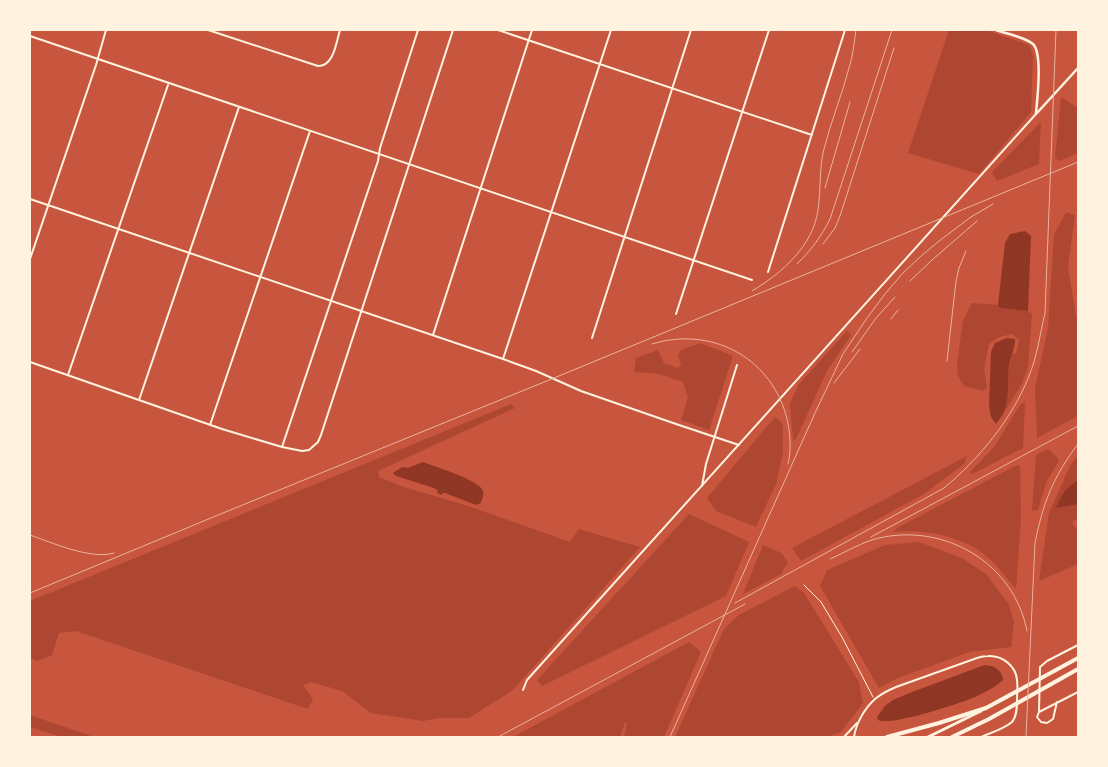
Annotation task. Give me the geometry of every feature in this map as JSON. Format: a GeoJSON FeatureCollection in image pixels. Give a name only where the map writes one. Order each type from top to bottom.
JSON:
{"type":"FeatureCollection","features":[{"type":"Feature","properties":{"kind":"highway"},"geometry":{"type":"LineString","coordinates":[[887,737],[986,708],[1078,658]]}},
{"type":"Feature","properties":{"kind":"highway"},"geometry":{"type":"LineString","coordinates":[[952,737],[1078,669]]}},
{"type":"Feature","properties":{"kind":"main road"},"geometry":{"type":"LineString","coordinates":[[928,737],[986,708]]}},
{"type":"Feature","properties":{"kind":"street"},"geometry":{"type":"LineString","coordinates":[[30,259],[106,30]]}},
{"type":"Feature","properties":{"kind":"street"},"geometry":{"type":"LineString","coordinates":[[208,30],[318,66],[326,64],[331,58],[340,30]]}},
{"type":"Feature","properties":{"kind":"street"},"geometry":{"type":"LineString","coordinates":[[282,447],[378,161],[380,148],[418,30]]}},
{"type":"Feature","properties":{"kind":"street"},"geometry":{"type":"LineString","coordinates":[[30,362],[282,447],[302,451],[309,450],[320,437],[453,30]]}},
{"type":"Feature","properties":{"kind":"street"},"geometry":{"type":"LineString","coordinates":[[498,30],[812,135]]}},
{"type":"Feature","properties":{"kind":"street"},"geometry":{"type":"LineString","coordinates":[[433,335],[532,30]]}},
{"type":"Feature","properties":{"kind":"street"},"geometry":{"type":"LineString","coordinates":[[504,360],[611,30]]}},
{"type":"Feature","properties":{"kind":"street"},"geometry":{"type":"LineString","coordinates":[[592,338],[691,30]]}},
{"type":"Feature","properties":{"kind":"street"},"geometry":{"type":"LineString","coordinates":[[676,314],[769,30]]}},
{"type":"Feature","properties":{"kind":"street"},"geometry":{"type":"LineString","coordinates":[[768,272],[845,30]]}},
{"type":"Feature","properties":{"kind":"street"},"geometry":{"type":"LineString","coordinates":[[996,30],[1028,41],[1035,46],[1038,52],[1036,114]]}},
{"type":"Feature","properties":{"kind":"street"},"geometry":{"type":"LineString","coordinates":[[30,36],[481,188],[552,214],[752,280]]}},
{"type":"Feature","properties":{"kind":"street"},"geometry":{"type":"LineString","coordinates":[[524,690],[527,680],[1078,68]]}},
{"type":"Feature","properties":{"kind":"street"},"geometry":{"type":"LineString","coordinates":[[68,376],[168,84]]}},
{"type":"Feature","properties":{"kind":"street"},"geometry":{"type":"LineString","coordinates":[[139,400],[239,107]]}},
{"type":"Feature","properties":{"kind":"street"},"geometry":{"type":"LineString","coordinates":[[210,424],[310,131]]}},
{"type":"Feature","properties":{"kind":"street"},"geometry":{"type":"LineString","coordinates":[[30,199],[433,335],[536,371],[580,391],[739,445]]}},
{"type":"Feature","properties":{"kind":"street"},"geometry":{"type":"LineString","coordinates":[[702,486],[706,464],[737,366]]}},
{"type":"Feature","properties":{"kind":"street"},"geometry":{"type":"LineString","coordinates":[[1057,702],[1053,719],[1041,722],[1037,717],[1039,712],[1040,667],[1047,661],[1078,645]]}},
{"type":"Feature","properties":{"kind":"street"},"geometry":{"type":"LineString","coordinates":[[844,737],[854,728],[874,700],[884,693],[976,658],[997,657],[1005,660],[1016,672],[1017,708],[1012,722],[981,737]]}},
{"type":"Feature","properties":{"kind":"street"},"geometry":{"type":"LineString","coordinates":[[1039,712],[1078,692]]}},
{"type":"Feature","properties":{"kind":"street"},"geometry":{"type":"LineString","coordinates":[[854,737],[861,717]]}},
{"type":"Feature","properties":{"kind":"path"},"geometry":{"type":"LineString","coordinates":[[804,585],[821,602],[842,636],[874,700]]}},
{"type":"Feature","properties":{"kind":"shaded area"},"geometry":{"type":"Polygon","coordinates":[[[949,30],[986,30],[1029,45],[1033,56],[1031,112],[979,174],[908,153],[949,30]]]}},
{"type":"Feature","properties":{"kind":"shaded area"},"geometry":{"type":"Polygon","coordinates":[[[1061,97],[1078,108],[1078,153],[1060,161],[1055,158],[1061,97]]]}},
{"type":"Feature","properties":{"kind":"shaded area"},"geometry":{"type":"Polygon","coordinates":[[[1041,122],[1039,164],[997,181],[992,172],[1041,122]]]}},
{"type":"Feature","properties":{"kind":"shaded area"},"geometry":{"type":"Polygon","coordinates":[[[1066,212],[1075,215],[1068,267],[1078,328],[1078,416],[1037,438],[1035,388],[1048,328],[1054,235],[1066,212]]]}},
{"type":"Feature","properties":{"kind":"shaded area"},"geometry":{"type":"Polygon","coordinates":[[[1025,231],[1031,236],[1028,311],[1000,308],[998,305],[1005,243],[1010,234],[1025,231]]]}},
{"type":"Feature","properties":{"kind":"shaded area"},"geometry":{"type":"Polygon","coordinates":[[[972,303],[998,305],[1000,308],[1028,311],[1032,314],[1028,367],[1022,384],[1003,414],[1012,354],[1016,354],[1019,340],[1013,334],[999,337],[989,344],[984,369],[987,387],[983,391],[964,386],[958,376],[957,364],[963,320],[972,303]]]}},
{"type":"Feature","properties":{"kind":"shaded area"},"geometry":{"type":"Polygon","coordinates":[[[847,331],[851,335],[827,371],[796,439],[793,440],[790,404],[799,384],[847,331]]]}},
{"type":"Feature","properties":{"kind":"shaded area"},"geometry":{"type":"Polygon","coordinates":[[[1007,338],[1015,339],[1015,343],[1009,367],[1007,403],[1003,414],[996,424],[991,417],[989,405],[991,352],[995,343],[1007,338]]]}},
{"type":"Feature","properties":{"kind":"shaded area"},"geometry":{"type":"Polygon","coordinates":[[[700,343],[733,356],[709,430],[681,420],[688,397],[683,382],[659,374],[634,372],[636,358],[658,350],[664,363],[678,368],[681,364],[678,355],[681,350],[700,343]]]}},
{"type":"Feature","properties":{"kind":"shaded area"},"geometry":{"type":"Polygon","coordinates":[[[1025,402],[1023,448],[972,474],[970,472],[994,447],[1020,405],[1025,402]]]}},
{"type":"Feature","properties":{"kind":"shaded area"},"geometry":{"type":"Polygon","coordinates":[[[511,404],[515,408],[378,471],[379,477],[570,542],[579,529],[640,547],[513,690],[469,718],[440,718],[423,721],[371,713],[342,691],[311,682],[303,685],[313,699],[308,709],[76,631],[59,633],[52,655],[37,661],[30,658],[30,601],[511,404]]]}},
{"type":"Feature","properties":{"kind":"shaded area"},"geometry":{"type":"Polygon","coordinates":[[[775,417],[783,424],[783,452],[776,484],[756,527],[716,511],[707,498],[775,417]]]}},
{"type":"Feature","properties":{"kind":"shaded area"},"geometry":{"type":"Polygon","coordinates":[[[1049,449],[1059,460],[1046,483],[1038,510],[1032,511],[1036,455],[1049,449]]]}},
{"type":"Feature","properties":{"kind":"shaded area"},"geometry":{"type":"Polygon","coordinates":[[[967,456],[964,464],[924,494],[801,561],[792,548],[967,456]]]}},
{"type":"Feature","properties":{"kind":"shaded area"},"geometry":{"type":"Polygon","coordinates":[[[1078,456],[1078,483],[1077,481],[1057,507],[1078,504],[1078,518],[1072,522],[1078,532],[1078,564],[1039,581],[1049,513],[1071,464],[1078,456]]]}},
{"type":"Feature","properties":{"kind":"shaded area"},"geometry":{"type":"Polygon","coordinates":[[[423,462],[456,474],[480,487],[483,491],[481,503],[476,505],[445,493],[442,495],[437,493],[438,491],[434,488],[396,476],[393,473],[402,467],[408,468],[423,462]]]}},
{"type":"Feature","properties":{"kind":"shaded area"},"geometry":{"type":"Polygon","coordinates":[[[1020,465],[1021,519],[1016,589],[1000,569],[972,546],[939,534],[916,531],[894,532],[897,528],[1020,465]]]}},
{"type":"Feature","properties":{"kind":"shaded area"},"geometry":{"type":"Polygon","coordinates":[[[1077,481],[1078,504],[1056,508],[1064,492],[1077,481]]]}},
{"type":"Feature","properties":{"kind":"shaded area"},"geometry":{"type":"Polygon","coordinates":[[[689,514],[749,542],[726,596],[542,686],[537,680],[689,514]]]}},
{"type":"Feature","properties":{"kind":"shaded area"},"geometry":{"type":"Polygon","coordinates":[[[919,542],[962,558],[987,575],[1009,605],[1014,622],[1011,647],[969,652],[898,678],[879,688],[820,586],[827,570],[885,545],[919,542]]]}},
{"type":"Feature","properties":{"kind":"shaded area"},"geometry":{"type":"Polygon","coordinates":[[[763,545],[781,553],[788,562],[781,574],[743,594],[763,545]]]}},
{"type":"Feature","properties":{"kind":"shaded area"},"geometry":{"type":"Polygon","coordinates":[[[795,586],[804,593],[859,682],[863,703],[841,732],[830,737],[675,737],[724,629],[739,615],[795,586]]]}},
{"type":"Feature","properties":{"kind":"shaded area"},"geometry":{"type":"Polygon","coordinates":[[[689,642],[701,652],[664,737],[624,737],[627,723],[625,722],[620,737],[513,737],[689,642]]]}},
{"type":"Feature","properties":{"kind":"shaded area"},"geometry":{"type":"Polygon","coordinates":[[[985,665],[997,669],[1003,680],[985,692],[965,701],[921,715],[895,720],[878,720],[877,717],[885,706],[893,700],[985,665]]]}},
{"type":"Feature","properties":{"kind":"shaded area"},"geometry":{"type":"Polygon","coordinates":[[[30,715],[94,737],[61,737],[30,727],[30,715]]]}},
{"type":"Feature","properties":{"kind":"railway"},"geometry":{"type":"LineString","coordinates":[[752,291],[785,267],[803,247],[815,223],[819,202],[822,156],[850,63],[856,30]]}},
{"type":"Feature","properties":{"kind":"railway"},"geometry":{"type":"LineString","coordinates":[[797,264],[816,243],[830,219],[892,30]]}},
{"type":"Feature","properties":{"kind":"railway"},"geometry":{"type":"LineString","coordinates":[[735,603],[944,488],[982,451],[1004,423],[1022,392],[1032,369],[1045,313],[1056,30]]}},
{"type":"Feature","properties":{"kind":"railway"},"geometry":{"type":"LineString","coordinates":[[823,244],[835,228],[840,216],[894,48]]}},
{"type":"Feature","properties":{"kind":"railway"},"geometry":{"type":"LineString","coordinates":[[825,188],[850,102]]}},
{"type":"Feature","properties":{"kind":"railway"},"geometry":{"type":"LineString","coordinates":[[30,593],[1078,162]]}},
{"type":"Feature","properties":{"kind":"railway"},"geometry":{"type":"LineString","coordinates":[[670,737],[843,354],[867,318],[902,274],[939,241],[971,217],[993,204]]}},
{"type":"Feature","properties":{"kind":"railway"},"geometry":{"type":"LineString","coordinates":[[910,281],[977,221]]}},
{"type":"Feature","properties":{"kind":"railway"},"geometry":{"type":"LineString","coordinates":[[947,361],[956,281],[966,251]]}},
{"type":"Feature","properties":{"kind":"railway"},"geometry":{"type":"LineString","coordinates":[[852,352],[876,318],[895,297]]}},
{"type":"Feature","properties":{"kind":"railway"},"geometry":{"type":"LineString","coordinates":[[891,319],[898,310]]}},
{"type":"Feature","properties":{"kind":"railway"},"geometry":{"type":"LineString","coordinates":[[652,344],[674,339],[695,339],[715,343],[734,351],[751,362],[766,376],[778,394],[786,415],[790,439],[788,464]]}},
{"type":"Feature","properties":{"kind":"railway"},"geometry":{"type":"LineString","coordinates":[[834,383],[860,349]]}},
{"type":"Feature","properties":{"kind":"railway"},"geometry":{"type":"LineString","coordinates":[[871,537],[1078,426]]}},
{"type":"Feature","properties":{"kind":"railway"},"geometry":{"type":"LineString","coordinates":[[1026,737],[1035,543],[1050,491],[1069,456],[1078,444]]}},
{"type":"Feature","properties":{"kind":"railway"},"geometry":{"type":"LineString","coordinates":[[30,535],[83,552],[105,555],[114,553]]}},
{"type":"Feature","properties":{"kind":"railway"},"geometry":{"type":"LineString","coordinates":[[830,559],[879,538],[904,535],[928,537],[951,543],[973,553],[992,568],[1008,586],[1020,607],[1027,631]]}},
{"type":"Feature","properties":{"kind":"railway"},"geometry":{"type":"LineString","coordinates":[[498,737],[745,604]]}}]}
